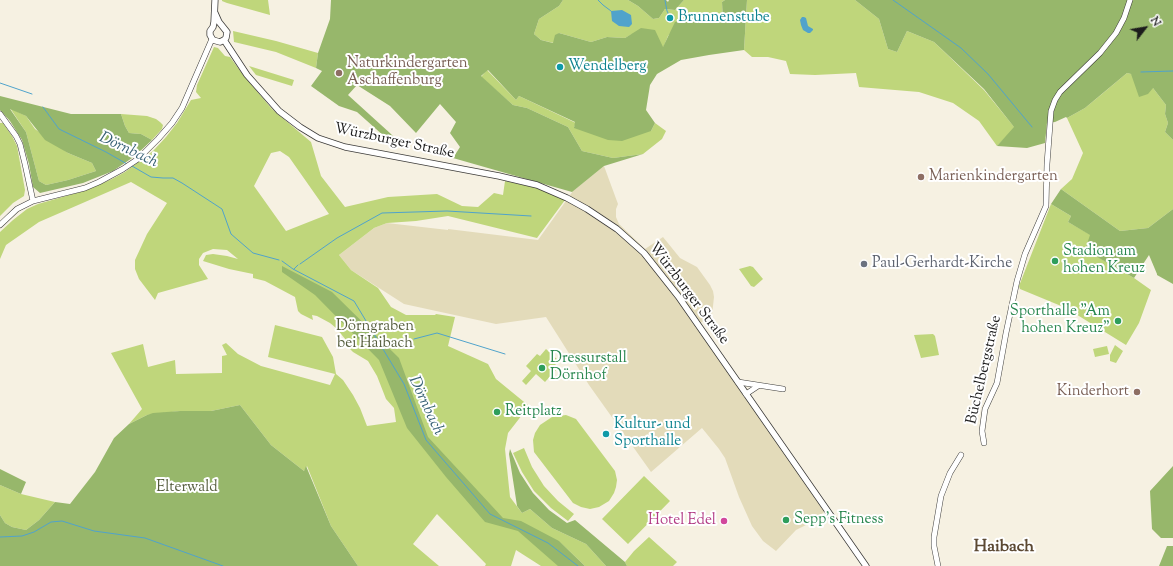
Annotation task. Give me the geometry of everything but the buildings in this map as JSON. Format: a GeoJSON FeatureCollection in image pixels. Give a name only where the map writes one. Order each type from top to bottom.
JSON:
{"type":"FeatureCollection","features":[{"type":"Feature","properties":{"kind":"main road"},"geometry":{"type":"LineString","coordinates":[[215,0],[213,27],[210,33],[213,40],[223,41],[226,38],[227,32],[219,22],[215,13]]}},
{"type":"Feature","properties":{"kind":"main road"},"geometry":{"type":"LineString","coordinates":[[213,27],[218,25],[222,26]]}},
{"type":"Feature","properties":{"kind":"main road","name":"Würzburger Straße"},"geometry":{"type":"LineString","coordinates":[[223,41],[247,75],[279,111],[300,127],[318,138],[345,146],[499,176],[537,185],[567,198],[607,221],[651,260],[678,296],[866,566]]}},
{"type":"Feature","properties":{"kind":"street","name":"Büchelbergstraße"},"geometry":{"type":"LineString","coordinates":[[984,443],[982,431],[985,409],[997,383],[1017,281],[1027,251],[1046,206],[1046,179],[1050,118],[1055,100],[1060,92],[1106,46],[1116,33],[1124,18],[1130,0]]}},
{"type":"Feature","properties":{"kind":"street"},"geometry":{"type":"LineString","coordinates":[[0,225],[17,209],[33,201],[85,188],[110,177],[138,159],[166,130],[182,108],[208,46],[213,40]]}},
{"type":"Feature","properties":{"kind":"street"},"geometry":{"type":"LineString","coordinates":[[0,114],[20,144],[26,164],[33,201]]}},
{"type":"Feature","properties":{"kind":"street"},"geometry":{"type":"LineString","coordinates":[[738,382],[783,389]]}},
{"type":"Feature","properties":{"kind":"street"},"geometry":{"type":"LineString","coordinates":[[746,394],[758,386]]}},
{"type":"Feature","properties":{"kind":"street"},"geometry":{"type":"LineString","coordinates":[[938,566],[934,546],[934,537],[941,496],[950,473],[961,455]]}},
{"type":"Feature","properties":{"kind":"shaded area"},"geometry":{"type":"Polygon","coordinates":[[[604,166],[618,204],[616,209],[616,217],[619,224],[645,249],[663,237],[680,258],[697,267],[710,285],[714,297],[712,315],[699,324],[827,510],[806,525],[796,530],[776,551],[763,541],[752,526],[739,497],[725,458],[702,428],[651,472],[589,385],[546,317],[496,324],[404,304],[351,270],[339,255],[374,228],[387,223],[538,240],[573,191],[604,166]]]}},
{"type":"Feature","properties":{"kind":"green space"},"geometry":{"type":"Polygon","coordinates":[[[222,0],[268,0],[270,15],[227,3],[222,0]]]}},
{"type":"Feature","properties":{"kind":"green space"},"geometry":{"type":"Polygon","coordinates":[[[331,0],[563,0],[559,6],[539,19],[534,34],[541,40],[553,43],[555,35],[559,33],[591,42],[607,37],[625,38],[641,28],[655,30],[663,47],[675,22],[681,20],[723,22],[722,2],[725,0],[747,0],[744,50],[681,60],[657,74],[650,85],[646,110],[655,123],[651,131],[622,141],[608,140],[574,128],[575,122],[519,96],[516,100],[488,70],[481,76],[513,105],[527,108],[568,127],[582,151],[613,158],[643,154],[604,166],[572,192],[453,158],[460,147],[450,133],[456,122],[440,104],[416,133],[390,106],[357,85],[348,95],[391,134],[402,147],[385,137],[357,112],[339,106],[311,86],[322,71],[316,68],[318,53],[330,19],[331,0]]]}},
{"type":"Feature","properties":{"kind":"green space"},"geometry":{"type":"Polygon","coordinates":[[[563,0],[628,0],[638,6],[653,19],[659,18],[665,9],[675,10],[684,0],[725,0],[722,2],[723,22],[681,20],[668,36],[663,48],[632,34],[625,38],[607,37],[591,42],[559,33],[554,43],[541,40],[534,34],[539,19],[559,6],[563,0]]]}},
{"type":"Feature","properties":{"kind":"green space"},"geometry":{"type":"Polygon","coordinates":[[[628,0],[666,0],[668,2],[669,0],[684,0],[675,10],[665,9],[659,18],[653,19],[638,6],[628,0]]]}},
{"type":"Feature","properties":{"kind":"green space"},"geometry":{"type":"Polygon","coordinates":[[[747,0],[855,0],[879,19],[888,49],[897,52],[907,31],[934,42],[984,90],[1015,128],[997,146],[979,121],[953,103],[919,92],[859,87],[856,73],[815,75],[790,74],[786,61],[768,57],[752,57],[744,50],[747,0]]]}},
{"type":"Feature","properties":{"kind":"green space"},"geometry":{"type":"Polygon","coordinates":[[[855,0],[1173,0],[1173,140],[1165,132],[1168,123],[1165,114],[1166,105],[1153,88],[1148,94],[1139,97],[1131,74],[1127,73],[1085,108],[1067,118],[1066,117],[1055,122],[1047,123],[1045,143],[1027,148],[997,146],[1014,127],[984,89],[934,42],[907,31],[897,52],[888,49],[879,19],[855,0]]]}},
{"type":"Feature","properties":{"kind":"green space"},"geometry":{"type":"Polygon","coordinates":[[[233,31],[318,53],[316,68],[276,52],[234,42],[233,31]]]}},
{"type":"Feature","properties":{"kind":"green space","name":"Dörngraben bei Haibach"},"geometry":{"type":"Polygon","coordinates":[[[214,47],[218,48],[225,56],[230,57],[272,109],[311,142],[321,176],[345,207],[388,197],[437,194],[462,206],[478,207],[494,193],[503,195],[505,181],[537,188],[565,200],[537,238],[448,216],[416,221],[387,223],[374,228],[339,255],[351,270],[378,288],[391,307],[406,315],[436,314],[455,317],[448,346],[488,364],[496,379],[529,406],[508,433],[505,449],[510,497],[522,513],[530,509],[552,528],[586,544],[606,566],[585,566],[559,541],[583,566],[541,566],[516,550],[511,566],[485,566],[486,564],[437,514],[413,544],[439,566],[358,566],[331,526],[307,466],[304,471],[271,445],[240,405],[211,411],[180,411],[147,415],[129,424],[142,409],[111,353],[143,344],[148,367],[175,360],[176,374],[222,373],[222,356],[227,355],[222,345],[226,343],[238,354],[261,366],[330,385],[335,374],[268,357],[275,325],[322,337],[333,357],[336,374],[343,380],[353,395],[367,426],[396,422],[394,408],[386,399],[377,376],[368,361],[349,348],[346,340],[336,328],[317,316],[312,315],[313,320],[301,314],[298,311],[295,297],[265,281],[253,278],[253,274],[229,269],[203,261],[206,255],[213,254],[238,259],[227,250],[213,249],[203,253],[199,259],[199,265],[208,279],[158,293],[155,300],[139,279],[135,269],[135,260],[147,234],[167,203],[131,182],[39,222],[6,245],[0,259],[0,232],[13,220],[27,209],[38,204],[87,190],[125,172],[153,151],[166,137],[177,123],[191,100],[201,98],[196,92],[197,85],[214,47]],[[280,151],[271,153],[254,186],[286,231],[329,214],[289,157],[280,151]]]}},
{"type":"Feature","properties":{"kind":"green space"},"geometry":{"type":"Polygon","coordinates":[[[249,66],[294,80],[292,86],[256,75],[249,66]]]}},
{"type":"Feature","properties":{"kind":"green space"},"geometry":{"type":"Polygon","coordinates":[[[487,70],[516,100],[519,96],[576,123],[574,127],[651,131],[655,123],[666,131],[662,139],[643,154],[613,158],[582,151],[568,127],[527,108],[513,105],[481,77],[487,70]]]}},
{"type":"Feature","properties":{"kind":"green space"},"geometry":{"type":"Polygon","coordinates":[[[1127,73],[1153,88],[1166,105],[1165,114],[1168,123],[1165,132],[1173,140],[1173,209],[1148,228],[1120,231],[1061,189],[1072,179],[1083,153],[1067,118],[1085,108],[1127,73]]]}},
{"type":"Feature","properties":{"kind":"green space"},"geometry":{"type":"Polygon","coordinates":[[[0,96],[71,114],[121,114],[129,133],[141,134],[152,140],[135,156],[113,171],[83,183],[40,193],[33,187],[29,164],[22,140],[10,121],[0,110],[0,96]],[[10,109],[26,132],[39,181],[46,185],[96,171],[92,163],[68,153],[45,140],[26,116],[10,109]]]}},
{"type":"Feature","properties":{"kind":"green space"},"geometry":{"type":"Polygon","coordinates":[[[10,108],[26,116],[35,129],[68,153],[92,163],[96,171],[46,185],[39,181],[26,132],[10,108]]]}},
{"type":"Feature","properties":{"kind":"green space"},"geometry":{"type":"Polygon","coordinates":[[[121,114],[147,116],[156,119],[163,125],[162,129],[152,140],[141,134],[129,133],[121,114]]]}},
{"type":"Feature","properties":{"kind":"green space"},"geometry":{"type":"Polygon","coordinates":[[[0,123],[3,123],[17,146],[25,190],[24,196],[13,203],[0,216],[0,123]]]}},
{"type":"Feature","properties":{"kind":"green space"},"geometry":{"type":"Polygon","coordinates":[[[1061,189],[1120,231],[1148,228],[1173,209],[1173,284],[1157,275],[1149,255],[1134,278],[1085,250],[1090,235],[1068,222],[1071,216],[1051,204],[1061,189]]]}},
{"type":"Feature","properties":{"kind":"green space"},"geometry":{"type":"Polygon","coordinates":[[[1051,204],[1071,216],[1068,222],[1091,235],[1086,250],[1134,278],[1151,290],[1139,323],[1126,345],[1066,308],[1020,289],[1019,286],[1051,204]]]}},
{"type":"Feature","properties":{"kind":"green space","name":"Dörngraben bei Haibach"},"geometry":{"type":"Polygon","coordinates":[[[282,266],[332,292],[399,358],[428,437],[503,518],[521,521],[559,541],[585,566],[558,566],[518,531],[485,522],[446,477],[407,428],[379,360],[315,295],[282,272],[282,266]]]}},
{"type":"Feature","properties":{"kind":"green space"},"geometry":{"type":"Polygon","coordinates":[[[750,266],[753,267],[763,279],[754,287],[751,286],[739,269],[750,266]]]}},
{"type":"Feature","properties":{"kind":"green space"},"geometry":{"type":"Polygon","coordinates":[[[933,334],[935,336],[939,355],[921,358],[914,335],[933,334]]]}},
{"type":"Feature","properties":{"kind":"green space"},"geometry":{"type":"Polygon","coordinates":[[[1115,345],[1123,351],[1116,363],[1110,361],[1110,355],[1115,345]]]}},
{"type":"Feature","properties":{"kind":"green space"},"geometry":{"type":"Polygon","coordinates":[[[1107,346],[1109,354],[1095,357],[1093,349],[1107,346]]]}},
{"type":"Feature","properties":{"kind":"green space","name":"Dressurstall Dörnhof"},"geometry":{"type":"Polygon","coordinates":[[[546,349],[559,361],[553,367],[556,370],[545,382],[536,374],[526,385],[522,381],[531,371],[526,366],[537,354],[540,356],[546,349]]]}},
{"type":"Feature","properties":{"kind":"green space","name":"Elterwald"},"geometry":{"type":"Polygon","coordinates":[[[240,405],[271,445],[304,471],[306,466],[331,526],[358,566],[0,566],[0,515],[5,523],[12,527],[26,530],[39,520],[55,502],[70,504],[95,472],[114,438],[129,424],[153,413],[211,411],[240,405]]]}},
{"type":"Feature","properties":{"kind":"green space"},"geometry":{"type":"Polygon","coordinates":[[[566,415],[576,419],[615,471],[617,480],[614,493],[609,501],[599,507],[590,509],[573,503],[534,452],[533,440],[540,425],[552,417],[566,415]]]}},
{"type":"Feature","properties":{"kind":"green space"},"geometry":{"type":"Polygon","coordinates":[[[524,448],[532,467],[544,486],[558,501],[574,514],[568,521],[551,508],[534,491],[522,472],[513,453],[524,448]]]}},
{"type":"Feature","properties":{"kind":"green space"},"geometry":{"type":"Polygon","coordinates":[[[510,449],[520,473],[533,493],[549,510],[567,523],[575,520],[625,562],[627,566],[606,566],[586,544],[552,528],[530,509],[522,513],[517,506],[509,454],[510,449]]]}},
{"type":"Feature","properties":{"kind":"green space"},"geometry":{"type":"Polygon","coordinates":[[[1173,466],[1173,538],[1161,538],[1152,529],[1150,491],[1173,466]]]}},
{"type":"Feature","properties":{"kind":"green space"},"geometry":{"type":"Polygon","coordinates":[[[0,469],[26,482],[21,494],[0,485],[0,469]]]}},
{"type":"Feature","properties":{"kind":"green space"},"geometry":{"type":"Polygon","coordinates":[[[644,476],[670,501],[628,544],[602,519],[644,476]]]}},
{"type":"Feature","properties":{"kind":"green space"},"geometry":{"type":"Polygon","coordinates":[[[0,485],[21,494],[55,502],[39,520],[26,530],[12,527],[5,523],[0,515],[0,485]]]}},
{"type":"Feature","properties":{"kind":"green space"},"geometry":{"type":"Polygon","coordinates":[[[649,537],[677,562],[673,566],[627,566],[625,562],[649,537]]]}},
{"type":"Feature","properties":{"kind":"green space"},"geometry":{"type":"Polygon","coordinates":[[[1167,546],[1173,546],[1173,566],[1159,566],[1167,546]]]}},
{"type":"Feature","properties":{"kind":"water"},"geometry":{"type":"Polygon","coordinates":[[[622,10],[631,15],[632,24],[629,27],[619,26],[612,21],[611,11],[622,10]]]}},
{"type":"Feature","properties":{"kind":"water"},"geometry":{"type":"Polygon","coordinates":[[[802,17],[806,18],[808,26],[813,29],[810,33],[803,30],[800,20],[802,17]]]}},
{"type":"Feature","properties":{"kind":"waterway"},"geometry":{"type":"LineString","coordinates":[[598,0],[611,11]]}},
{"type":"Feature","properties":{"kind":"waterway"},"geometry":{"type":"LineString","coordinates":[[665,0],[670,17]]}},
{"type":"Feature","properties":{"kind":"waterway"},"geometry":{"type":"LineString","coordinates":[[893,0],[961,48],[988,74],[1032,127]]}},
{"type":"Feature","properties":{"kind":"waterway"},"geometry":{"type":"LineString","coordinates":[[1141,72],[1173,71]]}},
{"type":"Feature","properties":{"kind":"waterway","name":"Dörnbach"},"geometry":{"type":"LineString","coordinates":[[0,83],[32,94]]}},
{"type":"Feature","properties":{"kind":"waterway","name":"Dörnbach"},"geometry":{"type":"LineString","coordinates":[[43,107],[59,129],[127,164]]}},
{"type":"Feature","properties":{"kind":"waterway","name":"Dörnbach"},"geometry":{"type":"LineString","coordinates":[[132,166],[151,177],[173,178],[182,183],[222,209],[231,234],[253,253],[279,260]]}},
{"type":"Feature","properties":{"kind":"waterway"},"geometry":{"type":"LineString","coordinates":[[300,264],[337,238],[382,213],[447,211],[531,216]]}},
{"type":"Feature","properties":{"kind":"waterway","name":"Dörnbach"},"geometry":{"type":"LineString","coordinates":[[282,261],[293,269],[354,301],[404,384],[426,440],[490,514],[548,543],[578,566]]}},
{"type":"Feature","properties":{"kind":"waterway","name":"Dörnbach"},"geometry":{"type":"LineString","coordinates":[[294,269],[298,265]]}},
{"type":"Feature","properties":{"kind":"waterway"},"geometry":{"type":"LineString","coordinates":[[414,339],[437,333],[505,354]]}},
{"type":"Feature","properties":{"kind":"waterway"},"geometry":{"type":"LineString","coordinates":[[383,348],[407,341]]}},
{"type":"Feature","properties":{"kind":"waterway"},"geometry":{"type":"LineString","coordinates":[[0,537],[22,536],[34,532],[51,522],[62,521],[94,531],[145,538],[223,566]]}},
{"type":"Feature","properties":{"kind":"place","name":"Brunnenstube"},"geometry":{"type":"Point","coordinates":[670,18]}},
{"type":"Feature","properties":{"kind":"place","name":"Wendelberg"},"geometry":{"type":"Point","coordinates":[560,67]}},
{"type":"Feature","properties":{"kind":"place","name":"Naturkindergarten Aschaffenburg"},"geometry":{"type":"Point","coordinates":[339,73]}},
{"type":"Feature","properties":{"kind":"place","name":"Marienkindergarten"},"geometry":{"type":"Point","coordinates":[921,177]}},
{"type":"Feature","properties":{"kind":"place","name":"Stadion am hohen Kreuz"},"geometry":{"type":"Point","coordinates":[1055,261]}},
{"type":"Feature","properties":{"kind":"place","name":"Paul-Gerhardt-Kirche"},"geometry":{"type":"Point","coordinates":[864,264]}},
{"type":"Feature","properties":{"kind":"place","name":"Sporthalle \"Am hohen Kreuz\""},"geometry":{"type":"Point","coordinates":[1118,321]}},
{"type":"Feature","properties":{"kind":"place","name":"Dressurstall Dörnhof"},"geometry":{"type":"Point","coordinates":[542,368]}},
{"type":"Feature","properties":{"kind":"place","name":"Kinderhort"},"geometry":{"type":"Point","coordinates":[1137,392]}},
{"type":"Feature","properties":{"kind":"place","name":"Reitplatz"},"geometry":{"type":"Point","coordinates":[497,412]}},
{"type":"Feature","properties":{"kind":"place","name":"Kultur- und Sporthalle"},"geometry":{"type":"Point","coordinates":[606,434]}},
{"type":"Feature","properties":{"kind":"place","name":"Sepp's Fitness"},"geometry":{"type":"Point","coordinates":[786,520]}},
{"type":"Feature","properties":{"kind":"place","name":"Hotel Edel"},"geometry":{"type":"Point","coordinates":[724,521]}},
{"type":"Feature","properties":{"kind":"district","name":"Haibach"},"geometry":{"type":"Point","coordinates":[1004,548]}}]}
